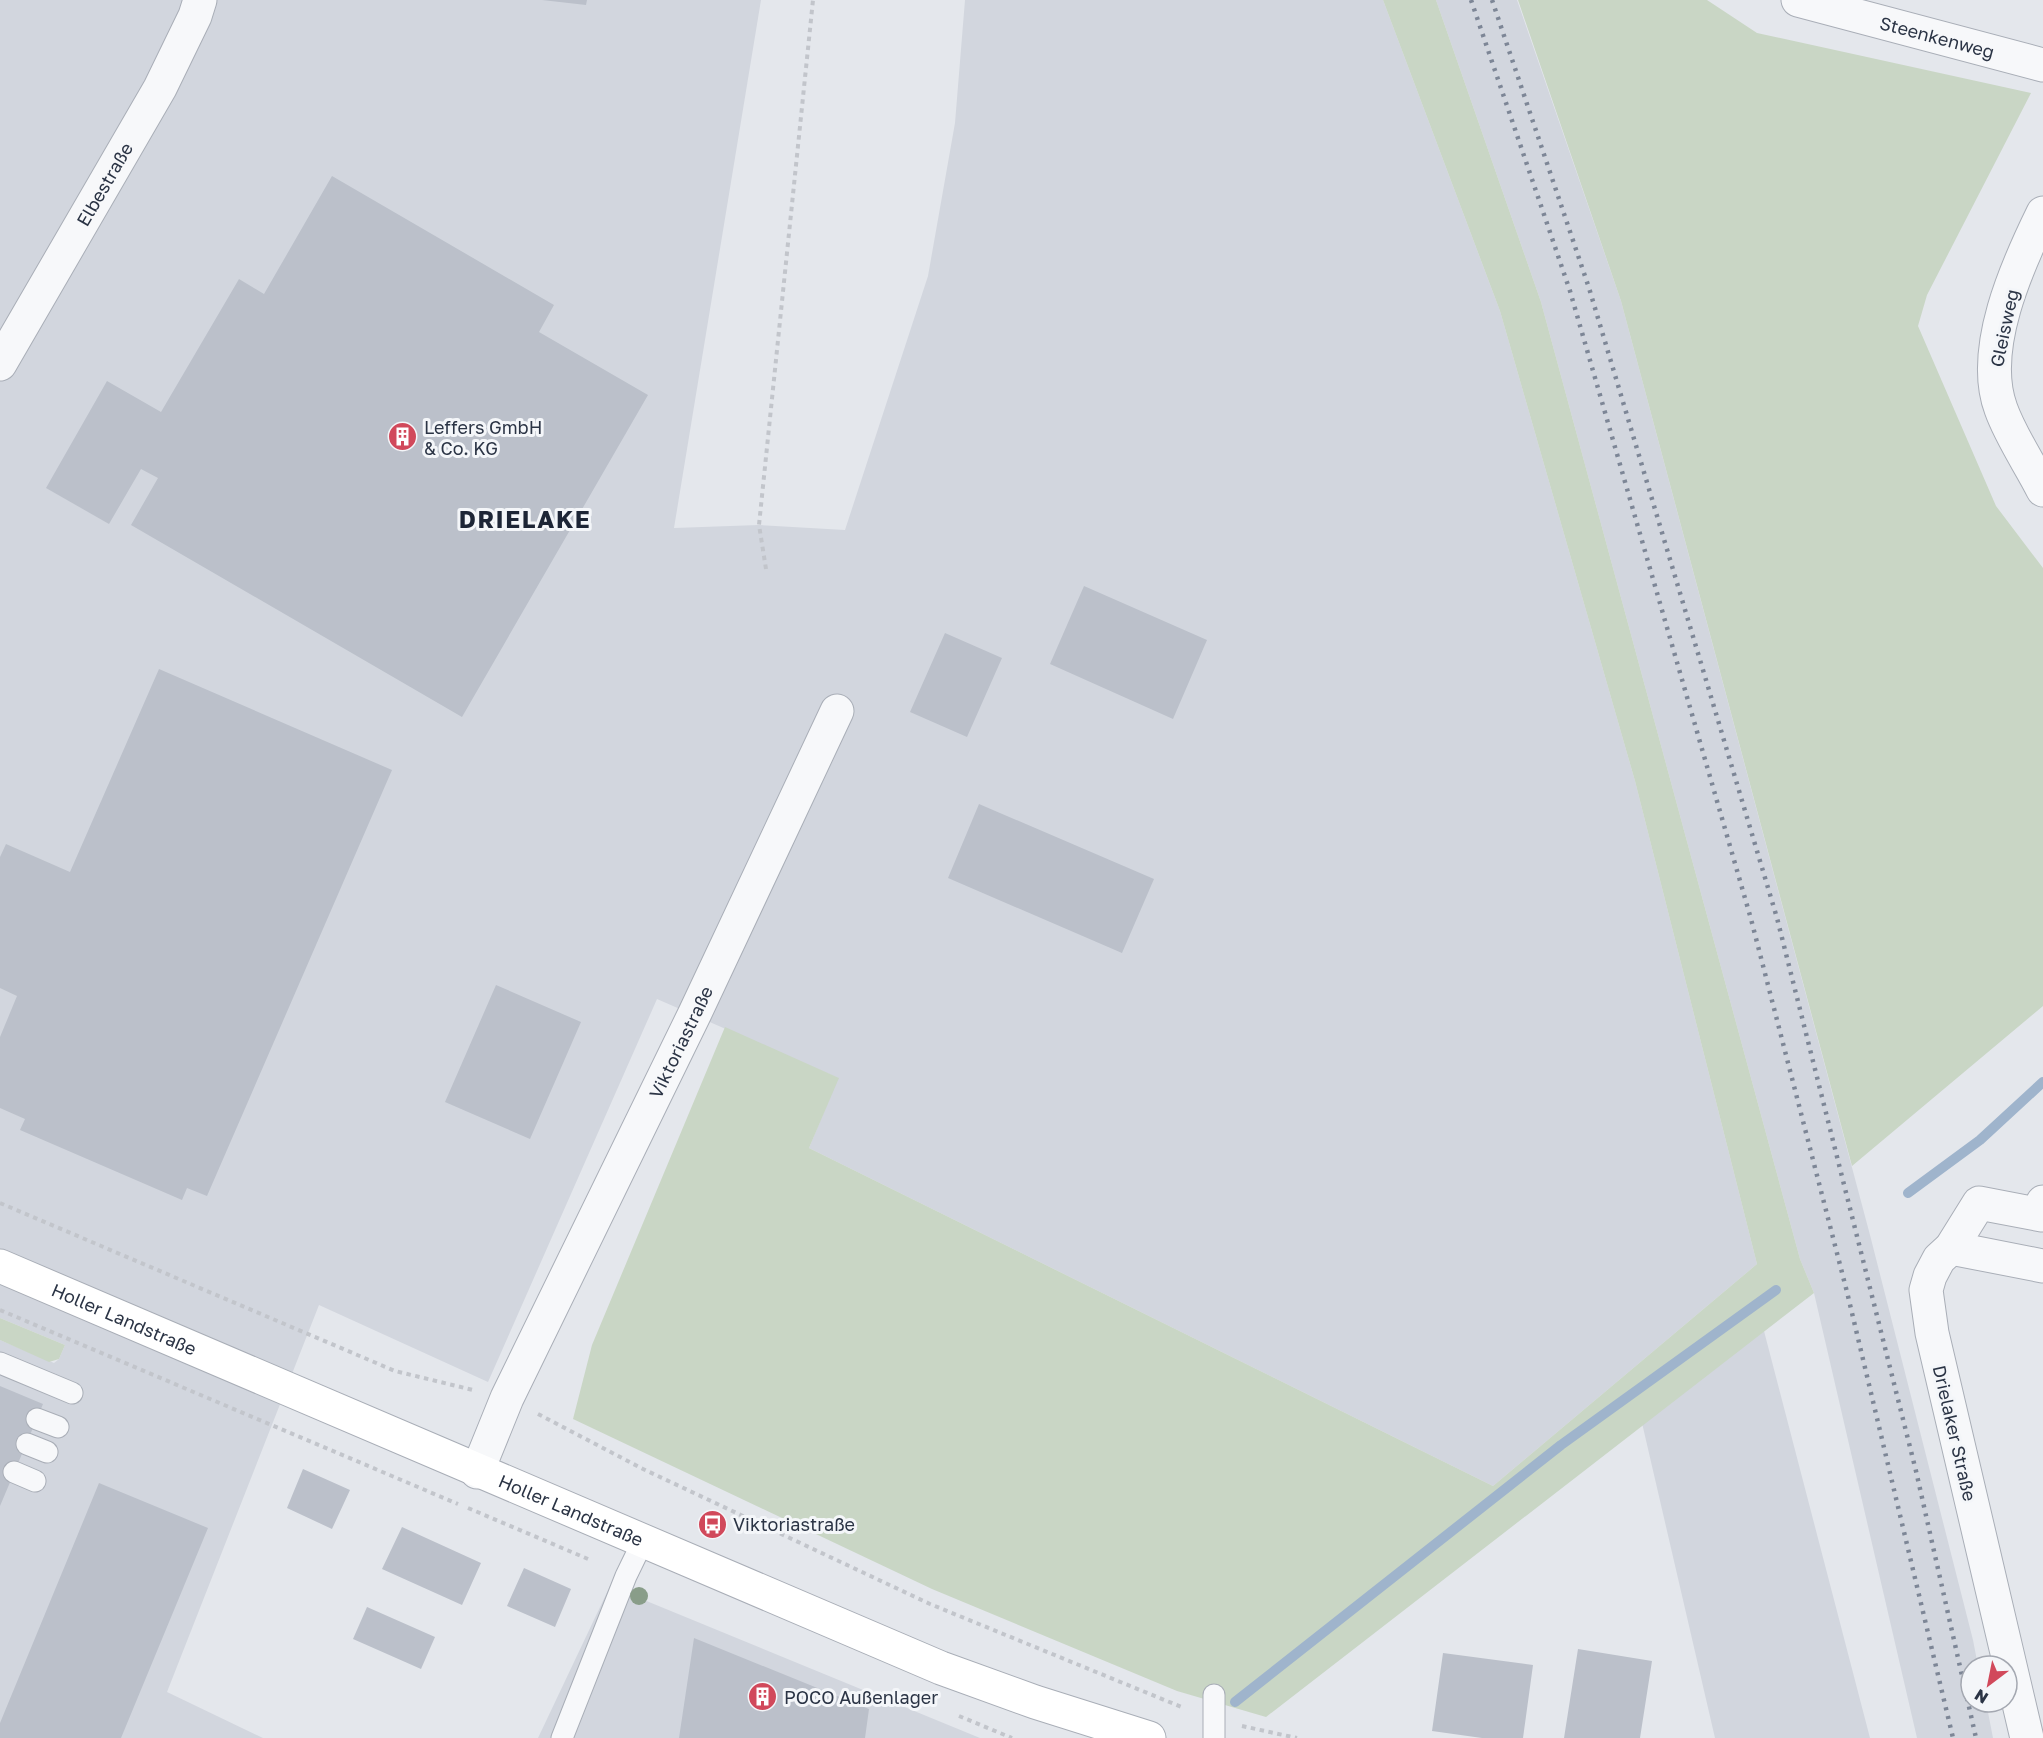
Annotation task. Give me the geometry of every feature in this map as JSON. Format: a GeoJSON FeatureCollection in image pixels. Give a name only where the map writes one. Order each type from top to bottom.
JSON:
{"type":"FeatureCollection","features":[{"type":"Feature","properties":{"kind":"main road","name":"Holler Landstraße"},"geometry":{"type":"LineString","coordinates":[[0,1266],[477,1472],[941,1668],[1035,1702],[1149,1738]]}},
{"type":"Feature","properties":{"kind":"street","name":"Elbestraße"},"geometry":{"type":"LineString","coordinates":[[0,364],[160,88],[195,16],[200,0]]}},
{"type":"Feature","properties":{"kind":"street","name":"Steenkenweg"},"geometry":{"type":"LineString","coordinates":[[1798,0],[2043,65]]}},
{"type":"Feature","properties":{"kind":"street","name":"Gleisweg"},"geometry":{"type":"LineString","coordinates":[[2041,483],[2000,409],[1993,370],[2001,324],[2020,260],[2043,213]]}},
{"type":"Feature","properties":{"kind":"street","name":"Viktoriastraße"},"geometry":{"type":"LineString","coordinates":[[477,1472],[507,1398],[695,1013],[837,711]]}},
{"type":"Feature","properties":{"kind":"street","name":"Drielaker Straße"},"geometry":{"type":"LineString","coordinates":[[2027,1738],[1928,1308],[1926,1290],[1930,1276],[1939,1260],[1951,1248],[1979,1203],[2042,1208],[2041,1265]]}},
{"type":"Feature","properties":{"kind":"street"},"geometry":{"type":"LineString","coordinates":[[1951,1248],[2041,1265]]}},
{"type":"Feature","properties":{"kind":"lane"},"geometry":{"type":"LineString","coordinates":[[0,1362],[72,1393]]}},
{"type":"Feature","properties":{"kind":"lane"},"geometry":{"type":"LineString","coordinates":[[37,1419],[58,1427]]}},
{"type":"Feature","properties":{"kind":"lane"},"geometry":{"type":"LineString","coordinates":[[27,1444],[48,1452]]}},
{"type":"Feature","properties":{"kind":"lane"},"geometry":{"type":"LineString","coordinates":[[15,1472],[36,1481]]}},
{"type":"Feature","properties":{"kind":"lane"},"geometry":{"type":"LineString","coordinates":[[562,1738],[626,1576],[643,1541]]}},
{"type":"Feature","properties":{"kind":"lane"},"geometry":{"type":"LineString","coordinates":[[1214,1695],[1214,1729]]}},
{"type":"Feature","properties":{"kind":"path"},"geometry":{"type":"LineString","coordinates":[[766,569],[759,525],[813,0]]}},
{"type":"Feature","properties":{"kind":"path"},"geometry":{"type":"LineString","coordinates":[[0,1203],[395,1371],[507,1398],[643,1469],[930,1604],[1214,1729],[1297,1738]]}},
{"type":"Feature","properties":{"kind":"path"},"geometry":{"type":"LineString","coordinates":[[0,1310],[626,1576]]}},
{"type":"Feature","properties":{"kind":"path"},"geometry":{"type":"LineString","coordinates":[[957,1715],[1012,1738]]}},
{"type":"Feature","properties":{"kind":"shaded area"},"geometry":{"type":"Polygon","coordinates":[[[0,0],[761,0],[674,528],[759,525],[845,530],[928,276],[955,123],[965,0],[1383,0],[1500,311],[1635,781],[1757,1264],[1493,1486],[809,1148],[838,1078],[657,999],[488,1382],[319,1305],[167,1692],[263,1738],[0,1738],[0,1340],[54,1363],[59,1359],[65,1345],[0,1318],[0,0]]]}},
{"type":"Feature","properties":{"kind":"shaded area"},"geometry":{"type":"Polygon","coordinates":[[[1436,0],[1517,0],[1621,301],[1870,1235],[1973,1640],[1976,1654],[1959,1654],[1959,1714],[1988,1714],[1993,1738],[1917,1738],[1814,1293],[1800,1259],[1541,302],[1436,0]]]}},
{"type":"Feature","properties":{"kind":"shaded area"},"geometry":{"type":"Polygon","coordinates":[[[1764,1331],[1870,1738],[1715,1738],[1642,1423],[1764,1331]]]}},
{"type":"Feature","properties":{"kind":"shaded area"},"geometry":{"type":"Polygon","coordinates":[[[610,1586],[980,1738],[538,1738],[610,1586]]]}},
{"type":"Feature","properties":{"kind":"green space"},"geometry":{"type":"Polygon","coordinates":[[[1383,0],[1436,0],[1541,302],[1800,1259],[1814,1293],[1266,1717],[1177,1691],[932,1589],[573,1419],[592,1345],[725,1027],[839,1078],[809,1148],[1493,1486],[1757,1264],[1635,781],[1500,311],[1383,0]]]}},
{"type":"Feature","properties":{"kind":"green space"},"geometry":{"type":"Polygon","coordinates":[[[1518,0],[1707,0],[1757,33],[2031,93],[1927,295],[1918,326],[1996,506],[2043,568],[2043,1006],[1852,1166],[1621,301],[1518,0]]]}},
{"type":"Feature","properties":{"kind":"green space"},"geometry":{"type":"Polygon","coordinates":[[[0,1318],[65,1345],[59,1359],[49,1362],[0,1340],[0,1318]]]}},
{"type":"Feature","properties":{"kind":"building"},"geometry":{"type":"Polygon","coordinates":[[[542,0],[587,0],[586,5],[542,0]]]}},
{"type":"Feature","properties":{"kind":"building","name":"Leffers GmbH & Co. KG"},"geometry":{"type":"Polygon","coordinates":[[[332,176],[554,305],[539,332],[648,395],[462,717],[131,525],[158,478],[141,469],[109,524],[46,488],[107,381],[161,412],[239,279],[264,294],[332,176]]]}},
{"type":"Feature","properties":{"kind":"building"},"geometry":{"type":"Polygon","coordinates":[[[1084,586],[1207,640],[1173,719],[1050,664],[1084,586]]]}},
{"type":"Feature","properties":{"kind":"building"},"geometry":{"type":"Polygon","coordinates":[[[945,633],[1002,658],[967,737],[910,712],[945,633]]]}},
{"type":"Feature","properties":{"kind":"building"},"geometry":{"type":"Polygon","coordinates":[[[159,669],[392,770],[207,1196],[187,1188],[182,1200],[20,1130],[25,1119],[0,1108],[0,1037],[17,996],[0,988],[0,857],[6,844],[70,872],[159,669]]]}},
{"type":"Feature","properties":{"kind":"building"},"geometry":{"type":"Polygon","coordinates":[[[979,804],[1154,879],[1122,953],[948,878],[979,804]]]}},
{"type":"Feature","properties":{"kind":"building"},"geometry":{"type":"Polygon","coordinates":[[[496,985],[581,1022],[530,1139],[445,1102],[496,985]]]}},
{"type":"Feature","properties":{"kind":"building"},"geometry":{"type":"Polygon","coordinates":[[[0,1386],[43,1404],[0,1506],[0,1386]]]}},
{"type":"Feature","properties":{"kind":"building"},"geometry":{"type":"Polygon","coordinates":[[[303,1469],[350,1490],[332,1529],[287,1508],[303,1469]]]}},
{"type":"Feature","properties":{"kind":"building"},"geometry":{"type":"Polygon","coordinates":[[[99,1483],[208,1528],[121,1738],[0,1738],[0,1723],[99,1483]]]}},
{"type":"Feature","properties":{"kind":"building"},"geometry":{"type":"Polygon","coordinates":[[[402,1527],[481,1563],[462,1605],[382,1569],[402,1527]]]}},
{"type":"Feature","properties":{"kind":"building"},"geometry":{"type":"Polygon","coordinates":[[[524,1568],[571,1589],[555,1627],[507,1606],[524,1568]]]}},
{"type":"Feature","properties":{"kind":"building"},"geometry":{"type":"Polygon","coordinates":[[[367,1607],[435,1637],[421,1669],[353,1639],[367,1607]]]}},
{"type":"Feature","properties":{"kind":"building","name":"POCO Außenlager"},"geometry":{"type":"Polygon","coordinates":[[[694,1638],[869,1709],[865,1738],[679,1738],[694,1638]]]}},
{"type":"Feature","properties":{"kind":"building"},"geometry":{"type":"Polygon","coordinates":[[[1578,1649],[1652,1661],[1640,1738],[1564,1738],[1578,1649]]]}},
{"type":"Feature","properties":{"kind":"building"},"geometry":{"type":"Polygon","coordinates":[[[1443,1653],[1533,1665],[1523,1738],[1482,1738],[1432,1731],[1443,1653]]]}},
{"type":"Feature","properties":{"kind":"waterway"},"geometry":{"type":"LineString","coordinates":[[1908,1193],[1980,1140],[2043,1082]]}},
{"type":"Feature","properties":{"kind":"waterway"},"geometry":{"type":"LineString","coordinates":[[1235,1702],[1561,1445],[1776,1290]]}},
{"type":"Feature","properties":{"kind":"railway"},"geometry":{"type":"LineString","coordinates":[[1471,0],[1570,291],[1751,919],[1847,1292],[1953,1738]]}},
{"type":"Feature","properties":{"kind":"railway"},"geometry":{"type":"LineString","coordinates":[[1492,0],[1589,288],[1777,918],[1916,1471],[1976,1738]]}},
{"type":"Feature","properties":{"kind":"place","name":"Leffers GmbH & Co. KG"},"geometry":{"type":"Point","coordinates":[403,437]}},
{"type":"Feature","properties":{"kind":"place","name":"Viktoriastraße"},"geometry":{"type":"Point","coordinates":[712,1524]}},
{"type":"Feature","properties":{"kind":"place","name":"POCO Außenlager"},"geometry":{"type":"Point","coordinates":[763,1697]}},
{"type":"Feature","properties":{"kind":"district","name":"DRIELAKE"},"geometry":{"type":"Point","coordinates":[525,518]}}]}
